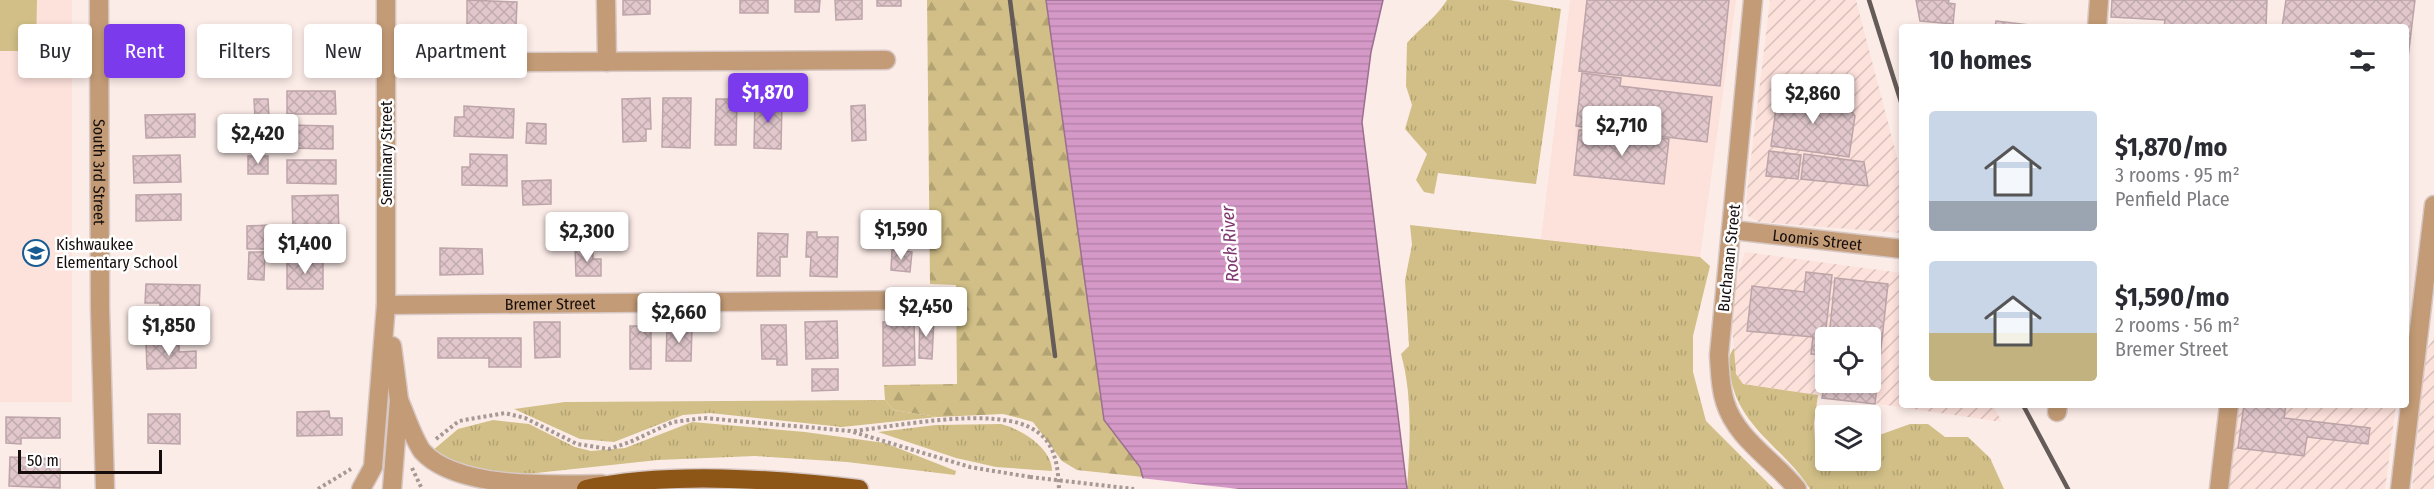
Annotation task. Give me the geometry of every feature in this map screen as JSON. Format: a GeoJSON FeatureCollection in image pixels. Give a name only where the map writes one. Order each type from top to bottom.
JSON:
{"type":"FeatureCollection","features":[{"type":"Feature","properties":{"kind":"main road"},"geometry":{"type":"LineString","coordinates":[[667,489],[702,479]]}},
{"type":"Feature","properties":{"kind":"main road"},"geometry":{"type":"LineString","coordinates":[[586,489],[610,484],[702,479],[783,480],[859,489]]}},
{"type":"Feature","properties":{"kind":"street","name":"South 3rd Street"},"geometry":{"type":"LineString","coordinates":[[99,0],[100,296],[105,489]]}},
{"type":"Feature","properties":{"kind":"street","name":"Seminary Street"},"geometry":{"type":"LineString","coordinates":[[361,489],[373,467],[387,305],[386,0]]}},
{"type":"Feature","properties":{"kind":"street"},"geometry":{"type":"LineString","coordinates":[[606,0],[607,62]]}},
{"type":"Feature","properties":{"kind":"street","name":"Buchanan Street"},"geometry":{"type":"LineString","coordinates":[[1753,0],[1719,355],[1725,403],[1747,439],[1797,489]]}},
{"type":"Feature","properties":{"kind":"street"},"geometry":{"type":"LineString","coordinates":[[2097,24],[2099,0]]}},
{"type":"Feature","properties":{"kind":"street"},"geometry":{"type":"LineString","coordinates":[[386,63],[886,60]]}},
{"type":"Feature","properties":{"kind":"street"},"geometry":{"type":"LineString","coordinates":[[2400,489],[2434,205]]}},
{"type":"Feature","properties":{"kind":"street","name":"Loomis Street"},"geometry":{"type":"LineString","coordinates":[[1732,230],[1899,249]]}},
{"type":"Feature","properties":{"kind":"street","name":"Bremer Street"},"geometry":{"type":"LineString","coordinates":[[387,305],[929,300]]}},
{"type":"Feature","properties":{"kind":"street","name":"Seminary Street"},"geometry":{"type":"LineString","coordinates":[[387,305],[399,400],[392,489]]}},
{"type":"Feature","properties":{"kind":"street"},"geometry":{"type":"LineString","coordinates":[[399,400],[422,451],[433,462],[466,482],[502,486],[610,484]]}},
{"type":"Feature","properties":{"kind":"street"},"geometry":{"type":"LineString","coordinates":[[2219,489],[2229,408]]}},
{"type":"Feature","properties":{"kind":"path"},"geometry":{"type":"LineString","coordinates":[[432,441],[459,421],[505,413],[525,418],[577,444],[609,449],[673,422],[704,418],[850,431],[971,418],[998,418],[1020,423],[1037,431],[1058,462],[1059,489]]}},
{"type":"Feature","properties":{"kind":"path"},"geometry":{"type":"LineString","coordinates":[[850,431],[970,467],[1030,477],[1134,489]]}},
{"type":"Feature","properties":{"kind":"path"},"geometry":{"type":"LineString","coordinates":[[410,462],[422,489]]}},
{"type":"Feature","properties":{"kind":"path"},"geometry":{"type":"LineString","coordinates":[[318,489],[361,464]]}},
{"type":"Feature","properties":{"kind":"shaded area","name":"Kishwaukee Elementary School"},"geometry":{"type":"Polygon","coordinates":[[[0,0],[72,0],[72,24],[18,24],[18,78],[72,78],[72,402],[0,402],[0,0]]]}},
{"type":"Feature","properties":{"kind":"shaded area"},"geometry":{"type":"Polygon","coordinates":[[[1570,0],[1736,0],[1700,257],[1541,239],[1570,0]]]}},
{"type":"Feature","properties":{"kind":"shaded area"},"geometry":{"type":"Polygon","coordinates":[[[1770,0],[1856,0],[1899,165],[1899,233],[1759,222],[1748,216],[1746,200],[1770,0]]]}},
{"type":"Feature","properties":{"kind":"shaded area"},"geometry":{"type":"Polygon","coordinates":[[[1745,252],[1899,273],[1899,407],[1743,384],[1736,374],[1732,328],[1734,287],[1745,252]]]}},
{"type":"Feature","properties":{"kind":"shaded area"},"geometry":{"type":"Polygon","coordinates":[[[2434,338],[2434,489],[2412,489],[2426,350],[2434,338]]]}},
{"type":"Feature","properties":{"kind":"shaded area"},"geometry":{"type":"Polygon","coordinates":[[[1907,408],[1995,408],[2002,422],[1907,408]]]}},
{"type":"Feature","properties":{"kind":"shaded area"},"geometry":{"type":"Polygon","coordinates":[[[2221,408],[2396,408],[2385,489],[2212,489],[2221,408]]]}},
{"type":"Feature","properties":{"kind":"green space"},"geometry":{"type":"Polygon","coordinates":[[[0,0],[37,0],[37,24],[18,24],[18,51],[0,51],[0,0]]]}},
{"type":"Feature","properties":{"kind":"green space"},"geometry":{"type":"Polygon","coordinates":[[[927,0],[1047,0],[1104,420],[1140,467],[1143,477],[1077,470],[1062,461],[1033,422],[1003,414],[937,417],[894,410],[885,400],[884,385],[957,384],[956,285],[930,284],[927,0]]]}},
{"type":"Feature","properties":{"kind":"green space"},"geometry":{"type":"Polygon","coordinates":[[[1447,0],[1509,0],[1561,9],[1536,184],[1438,173],[1434,194],[1424,192],[1416,180],[1427,154],[1405,129],[1412,105],[1406,86],[1407,43],[1447,0]]]}},
{"type":"Feature","properties":{"kind":"green space"},"geometry":{"type":"Polygon","coordinates":[[[1410,225],[1700,257],[1710,266],[1693,336],[1693,372],[1706,421],[1774,489],[1407,489],[1409,404],[1401,354],[1409,346],[1405,280],[1412,245],[1410,225]]]}},
{"type":"Feature","properties":{"kind":"green space"},"geometry":{"type":"Polygon","coordinates":[[[1734,348],[1736,374],[1743,384],[1818,395],[1814,423],[1815,471],[1881,471],[1881,434],[1910,424],[1928,424],[1945,437],[1968,437],[1990,458],[2004,489],[1810,489],[1742,409],[1730,374],[1729,357],[1734,348]]]}},
{"type":"Feature","properties":{"kind":"green space"},"geometry":{"type":"Polygon","coordinates":[[[885,400],[894,410],[937,417],[842,427],[710,413],[683,415],[614,442],[580,439],[514,409],[565,402],[885,400]]]}},
{"type":"Feature","properties":{"kind":"green space"},"geometry":{"type":"Polygon","coordinates":[[[493,420],[529,424],[575,447],[591,451],[625,448],[692,422],[805,432],[885,443],[956,471],[955,475],[847,462],[755,456],[658,460],[488,478],[432,451],[458,429],[493,420]]]}},
{"type":"Feature","properties":{"kind":"green space"},"geometry":{"type":"Polygon","coordinates":[[[1001,424],[1026,435],[1041,447],[1051,463],[1052,471],[996,467],[956,458],[878,432],[936,425],[1001,424]]]}},
{"type":"Feature","properties":{"kind":"water","name":"Rock River"},"geometry":{"type":"Polygon","coordinates":[[[1046,0],[1383,0],[1371,52],[1362,122],[1407,489],[1146,489],[1140,467],[1104,420],[1046,0]]]}},
{"type":"Feature","properties":{"kind":"pier"},"geometry":{"type":"Polygon","coordinates":[[[1140,478],[1239,489],[1143,489],[1140,478]]]}},
{"type":"Feature","properties":{"kind":"building"},"geometry":{"type":"Polygon","coordinates":[[[467,0],[517,2],[516,24],[467,24],[467,0]]]}},
{"type":"Feature","properties":{"kind":"building"},"geometry":{"type":"Polygon","coordinates":[[[623,0],[650,0],[650,14],[623,15],[623,0]]]}},
{"type":"Feature","properties":{"kind":"building"},"geometry":{"type":"Polygon","coordinates":[[[740,0],[768,0],[768,13],[740,13],[740,0]]]}},
{"type":"Feature","properties":{"kind":"building"},"geometry":{"type":"Polygon","coordinates":[[[795,0],[820,0],[819,12],[795,12],[795,0]]]}},
{"type":"Feature","properties":{"kind":"building"},"geometry":{"type":"Polygon","coordinates":[[[835,0],[862,0],[862,19],[836,20],[835,0]]]}},
{"type":"Feature","properties":{"kind":"building"},"geometry":{"type":"Polygon","coordinates":[[[877,0],[901,0],[901,6],[877,6],[877,0]]]}},
{"type":"Feature","properties":{"kind":"building"},"geometry":{"type":"Polygon","coordinates":[[[1587,0],[1729,0],[1720,86],[1579,71],[1587,0]]]}},
{"type":"Feature","properties":{"kind":"building"},"geometry":{"type":"Polygon","coordinates":[[[1916,0],[1949,0],[1948,3],[1955,4],[1953,24],[1920,21],[1916,0]]]}},
{"type":"Feature","properties":{"kind":"building"},"geometry":{"type":"Polygon","coordinates":[[[2112,0],[2267,0],[2266,24],[2164,24],[2165,20],[2111,17],[2112,0]]]}},
{"type":"Feature","properties":{"kind":"building"},"geometry":{"type":"Polygon","coordinates":[[[2286,0],[2415,0],[2409,49],[2409,24],[2282,24],[2286,0]]]}},
{"type":"Feature","properties":{"kind":"building"},"geometry":{"type":"Polygon","coordinates":[[[1996,21],[2022,24],[1996,24],[1996,21]]]}},
{"type":"Feature","properties":{"kind":"building"},"geometry":{"type":"Polygon","coordinates":[[[1582,73],[1621,78],[1620,86],[1712,97],[1707,142],[1576,126],[1582,73]]]}},
{"type":"Feature","properties":{"kind":"building"},"geometry":{"type":"Polygon","coordinates":[[[287,91],[335,91],[336,114],[287,114],[287,91]]]}},
{"type":"Feature","properties":{"kind":"building"},"geometry":{"type":"Polygon","coordinates":[[[1778,93],[1845,102],[1855,116],[1849,157],[1771,146],[1778,93]]]}},
{"type":"Feature","properties":{"kind":"building"},"geometry":{"type":"Polygon","coordinates":[[[650,98],[651,129],[646,129],[646,141],[623,142],[622,99],[650,98]]]}},
{"type":"Feature","properties":{"kind":"building"},"geometry":{"type":"Polygon","coordinates":[[[663,98],[691,98],[690,148],[662,147],[663,98]]]}},
{"type":"Feature","properties":{"kind":"building"},"geometry":{"type":"Polygon","coordinates":[[[254,99],[268,99],[269,118],[255,118],[254,99]]]}},
{"type":"Feature","properties":{"kind":"building"},"geometry":{"type":"Polygon","coordinates":[[[716,99],[737,99],[736,145],[715,145],[716,99]]]}},
{"type":"Feature","properties":{"kind":"building"},"geometry":{"type":"Polygon","coordinates":[[[755,100],[782,100],[781,149],[754,148],[755,100]]]}},
{"type":"Feature","properties":{"kind":"building"},"geometry":{"type":"Polygon","coordinates":[[[865,105],[866,140],[852,141],[851,106],[865,105]]]}},
{"type":"Feature","properties":{"kind":"building"},"geometry":{"type":"Polygon","coordinates":[[[464,106],[514,109],[513,138],[454,136],[455,117],[464,117],[464,106]]]}},
{"type":"Feature","properties":{"kind":"building"},"geometry":{"type":"Polygon","coordinates":[[[195,114],[195,137],[146,138],[145,115],[195,114]]]}},
{"type":"Feature","properties":{"kind":"building"},"geometry":{"type":"Polygon","coordinates":[[[527,123],[546,124],[546,144],[526,143],[527,123]]]}},
{"type":"Feature","properties":{"kind":"building"},"geometry":{"type":"Polygon","coordinates":[[[287,125],[333,126],[333,149],[286,148],[287,125]]]}},
{"type":"Feature","properties":{"kind":"building"},"geometry":{"type":"Polygon","coordinates":[[[1579,130],[1669,139],[1664,184],[1574,175],[1579,130]]]}},
{"type":"Feature","properties":{"kind":"building"},"geometry":{"type":"Polygon","coordinates":[[[1769,151],[1801,155],[1798,179],[1766,176],[1769,151]]]}},
{"type":"Feature","properties":{"kind":"building"},"geometry":{"type":"Polygon","coordinates":[[[470,154],[507,155],[507,186],[462,185],[462,167],[470,167],[470,154]]]}},
{"type":"Feature","properties":{"kind":"building"},"geometry":{"type":"Polygon","coordinates":[[[1804,154],[1864,162],[1868,186],[1801,179],[1804,154]]]}},
{"type":"Feature","properties":{"kind":"building"},"geometry":{"type":"Polygon","coordinates":[[[180,155],[181,182],[134,183],[133,156],[180,155]]]}},
{"type":"Feature","properties":{"kind":"building"},"geometry":{"type":"Polygon","coordinates":[[[248,156],[268,156],[268,174],[248,174],[248,156]]]}},
{"type":"Feature","properties":{"kind":"building"},"geometry":{"type":"Polygon","coordinates":[[[287,160],[336,160],[336,184],[287,183],[287,160]]]}},
{"type":"Feature","properties":{"kind":"building"},"geometry":{"type":"Polygon","coordinates":[[[551,180],[551,204],[523,205],[522,181],[551,180]]]}},
{"type":"Feature","properties":{"kind":"building"},"geometry":{"type":"Polygon","coordinates":[[[181,194],[181,220],[136,221],[136,195],[181,194]]]}},
{"type":"Feature","properties":{"kind":"building"},"geometry":{"type":"Polygon","coordinates":[[[338,195],[339,238],[303,239],[303,233],[293,233],[292,196],[338,195]]]}},
{"type":"Feature","properties":{"kind":"building"},"geometry":{"type":"Polygon","coordinates":[[[269,225],[270,249],[247,249],[247,226],[269,225]]]}},
{"type":"Feature","properties":{"kind":"building"},"geometry":{"type":"Polygon","coordinates":[[[807,232],[817,232],[817,237],[838,237],[837,277],[810,276],[811,257],[806,257],[807,232]]]}},
{"type":"Feature","properties":{"kind":"building"},"geometry":{"type":"Polygon","coordinates":[[[758,233],[788,234],[787,257],[780,257],[780,276],[757,276],[758,233]]]}},
{"type":"Feature","properties":{"kind":"building"},"geometry":{"type":"Polygon","coordinates":[[[440,248],[482,249],[483,274],[440,275],[440,248]]]}},
{"type":"Feature","properties":{"kind":"building"},"geometry":{"type":"Polygon","coordinates":[[[575,248],[593,248],[593,259],[601,259],[601,276],[576,276],[575,248]]]}},
{"type":"Feature","properties":{"kind":"building"},"geometry":{"type":"Polygon","coordinates":[[[892,250],[912,252],[910,272],[891,270],[892,250]]]}},
{"type":"Feature","properties":{"kind":"building"},"geometry":{"type":"Polygon","coordinates":[[[249,252],[265,252],[264,280],[248,279],[249,252]]]}},
{"type":"Feature","properties":{"kind":"building"},"geometry":{"type":"Polygon","coordinates":[[[287,260],[323,260],[323,289],[287,289],[287,260]]]}},
{"type":"Feature","properties":{"kind":"building"},"geometry":{"type":"Polygon","coordinates":[[[1806,272],[1832,275],[1826,327],[1815,327],[1815,354],[1811,354],[1813,337],[1747,331],[1752,286],[1804,292],[1806,272]]]}},
{"type":"Feature","properties":{"kind":"building"},"geometry":{"type":"Polygon","coordinates":[[[1835,278],[1888,284],[1881,349],[1881,327],[1830,327],[1835,278]]]}},
{"type":"Feature","properties":{"kind":"building"},"geometry":{"type":"Polygon","coordinates":[[[146,284],[200,285],[199,312],[160,311],[160,303],[145,303],[146,284]]]}},
{"type":"Feature","properties":{"kind":"building"},"geometry":{"type":"Polygon","coordinates":[[[920,317],[934,317],[932,359],[919,358],[920,317]]]}},
{"type":"Feature","properties":{"kind":"building"},"geometry":{"type":"Polygon","coordinates":[[[837,321],[838,358],[806,359],[805,322],[837,321]]]}},
{"type":"Feature","properties":{"kind":"building"},"geometry":{"type":"Polygon","coordinates":[[[914,321],[915,365],[883,366],[883,322],[914,321]]]}},
{"type":"Feature","properties":{"kind":"building"},"geometry":{"type":"Polygon","coordinates":[[[534,322],[560,322],[560,357],[535,358],[534,322]]]}},
{"type":"Feature","properties":{"kind":"building"},"geometry":{"type":"Polygon","coordinates":[[[761,325],[786,325],[787,365],[777,365],[777,359],[762,359],[761,325]]]}},
{"type":"Feature","properties":{"kind":"building"},"geometry":{"type":"Polygon","coordinates":[[[630,326],[651,326],[651,369],[630,369],[630,326]]]}},
{"type":"Feature","properties":{"kind":"building"},"geometry":{"type":"Polygon","coordinates":[[[667,327],[692,327],[691,361],[666,361],[667,327]]]}},
{"type":"Feature","properties":{"kind":"building"},"geometry":{"type":"Polygon","coordinates":[[[438,338],[521,338],[521,367],[489,367],[489,358],[438,358],[438,338]]]}},
{"type":"Feature","properties":{"kind":"building"},"geometry":{"type":"Polygon","coordinates":[[[179,342],[179,352],[196,351],[196,368],[147,369],[146,343],[179,342]]]}},
{"type":"Feature","properties":{"kind":"building"},"geometry":{"type":"Polygon","coordinates":[[[812,369],[838,369],[838,390],[812,391],[812,369]]]}},
{"type":"Feature","properties":{"kind":"building"},"geometry":{"type":"Polygon","coordinates":[[[1823,393],[1876,393],[1875,404],[1822,398],[1823,393]]]}},
{"type":"Feature","properties":{"kind":"building"},"geometry":{"type":"Polygon","coordinates":[[[2244,408],[2286,408],[2284,418],[2370,428],[2368,444],[2307,437],[2304,456],[2238,448],[2244,408]]]}},
{"type":"Feature","properties":{"kind":"building"},"geometry":{"type":"Polygon","coordinates":[[[329,411],[330,418],[342,418],[342,435],[297,436],[297,412],[329,411]]]}},
{"type":"Feature","properties":{"kind":"building"},"geometry":{"type":"Polygon","coordinates":[[[148,414],[180,414],[180,444],[148,443],[148,414]]]}},
{"type":"Feature","properties":{"kind":"building"},"geometry":{"type":"Polygon","coordinates":[[[6,417],[60,418],[60,438],[21,438],[21,444],[6,443],[6,417]]]}},
{"type":"Feature","properties":{"kind":"building"},"geometry":{"type":"Polygon","coordinates":[[[10,457],[60,459],[60,488],[9,486],[10,457]]]}},
{"type":"Feature","properties":{"kind":"railway"},"geometry":{"type":"LineString","coordinates":[[1010,0],[1055,356]]}},
{"type":"Feature","properties":{"kind":"railway"},"geometry":{"type":"LineString","coordinates":[[1869,0],[1899,95]]}},
{"type":"Feature","properties":{"kind":"railway"},"geometry":{"type":"LineString","coordinates":[[2025,408],[2068,489]]}},
{"type":"Feature","properties":{"kind":"place","name":"Kishwaukee Elementary School"},"geometry":{"type":"Point","coordinates":[36,253]}}]}
